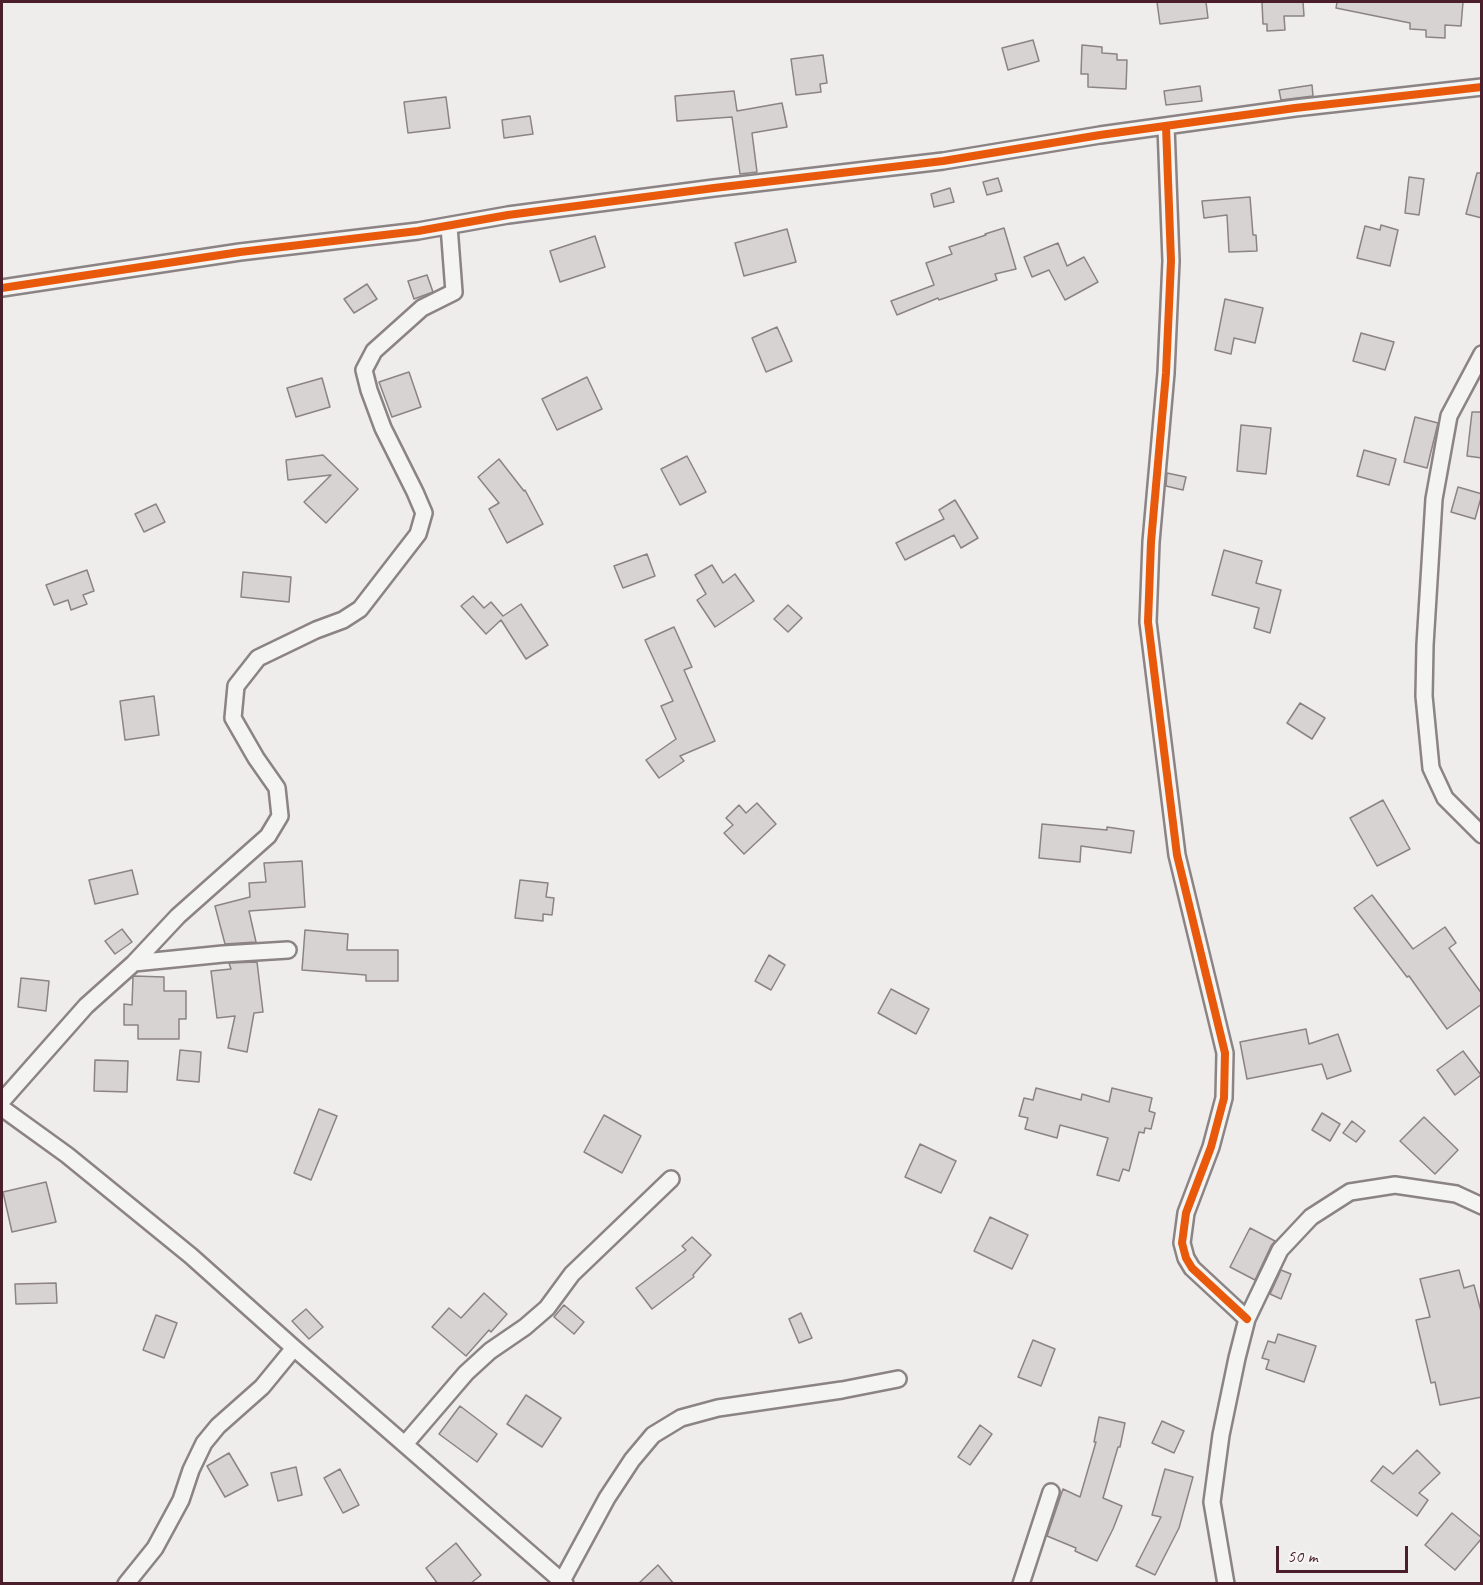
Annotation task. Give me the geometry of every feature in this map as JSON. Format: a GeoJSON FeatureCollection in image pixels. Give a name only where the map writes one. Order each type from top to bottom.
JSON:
{"type":"FeatureCollection","features":[{"type":"Feature","properties":{"kind":"street"},"geometry":{"type":"LineString","coordinates":[[2,288],[240,252],[418,231],[508,215],[944,161],[1100,135],[1295,108],[1482,87]]}},
{"type":"Feature","properties":{"kind":"street"},"geometry":{"type":"LineString","coordinates":[[1166,126],[1171,261],[1166,373],[1151,542],[1148,622],[1177,855],[1225,1053],[1224,1098],[1210,1147],[1186,1213],[1182,1243],[1191,1268],[1247,1319]]}},
{"type":"Feature","properties":{"kind":"street"},"geometry":{"type":"LineString","coordinates":[[2,1101],[86,1006],[134,963],[178,916],[268,836],[280,816],[277,788],[256,758],[233,718],[236,686],[258,658],[316,630],[343,620],[360,609],[418,534],[424,513],[383,428],[364,370],[374,351],[422,308],[454,292],[449,226]]}},
{"type":"Feature","properties":{"kind":"street"},"geometry":{"type":"LineString","coordinates":[[1482,354],[1449,416],[1434,499],[1424,696],[1431,768],[1445,798],[1482,835]]}},
{"type":"Feature","properties":{"kind":"street"},"geometry":{"type":"LineString","coordinates":[[134,963],[288,950]]}},
{"type":"Feature","properties":{"kind":"street"},"geometry":{"type":"LineString","coordinates":[[2,1108],[67,1155],[191,1256],[563,1582],[607,1498],[632,1460],[653,1435],[681,1418],[718,1408],[842,1390],[898,1379]]}},
{"type":"Feature","properties":{"kind":"street"},"geometry":{"type":"LineString","coordinates":[[405,1444],[466,1373],[490,1351],[525,1328],[547,1308],[572,1274],[671,1179]]}},
{"type":"Feature","properties":{"kind":"street"},"geometry":{"type":"LineString","coordinates":[[1226,1584],[1212,1502],[1221,1435],[1247,1319],[1280,1250],[1311,1217],[1350,1192],[1395,1185],[1456,1194],[1482,1206]]}},
{"type":"Feature","properties":{"kind":"street"},"geometry":{"type":"LineString","coordinates":[[126,1584],[155,1548],[181,1500],[191,1470],[204,1443],[218,1426],[262,1387],[294,1348]]}},
{"type":"Feature","properties":{"kind":"street"},"geometry":{"type":"LineString","coordinates":[[1021,1584],[1051,1492]]}},
{"type":"Feature","properties":{"kind":"building"},"geometry":{"type":"Polygon","coordinates":[[[1157,2],[1206,2],[1208,18],[1160,24],[1157,2]]]}},
{"type":"Feature","properties":{"kind":"building"},"geometry":{"type":"Polygon","coordinates":[[[1262,2],[1303,2],[1304,16],[1284,16],[1285,30],[1267,31],[1267,24],[1263,24],[1262,2]]]}},
{"type":"Feature","properties":{"kind":"building"},"geometry":{"type":"Polygon","coordinates":[[[1337,2],[1463,2],[1461,26],[1445,25],[1445,38],[1426,37],[1426,30],[1410,29],[1410,23],[1336,8],[1337,2]]]}},
{"type":"Feature","properties":{"kind":"building"},"geometry":{"type":"Polygon","coordinates":[[[1033,40],[1039,61],[1008,70],[1002,48],[1033,40]]]}},
{"type":"Feature","properties":{"kind":"building"},"geometry":{"type":"Polygon","coordinates":[[[1082,45],[1102,47],[1102,53],[1117,54],[1117,60],[1127,60],[1126,89],[1088,87],[1088,74],[1081,74],[1082,45]]]}},
{"type":"Feature","properties":{"kind":"building"},"geometry":{"type":"Polygon","coordinates":[[[823,55],[827,83],[820,84],[821,92],[796,95],[791,59],[823,55]]]}},
{"type":"Feature","properties":{"kind":"building"},"geometry":{"type":"Polygon","coordinates":[[[1312,85],[1313,96],[1281,100],[1279,90],[1312,85]]]}},
{"type":"Feature","properties":{"kind":"building"},"geometry":{"type":"Polygon","coordinates":[[[1200,86],[1202,101],[1166,105],[1164,91],[1200,86]]]}},
{"type":"Feature","properties":{"kind":"building"},"geometry":{"type":"Polygon","coordinates":[[[734,91],[737,111],[782,103],[787,127],[752,133],[757,172],[740,174],[732,117],[677,121],[675,96],[734,91]]]}},
{"type":"Feature","properties":{"kind":"building"},"geometry":{"type":"Polygon","coordinates":[[[446,97],[450,128],[408,133],[404,102],[446,97]]]}},
{"type":"Feature","properties":{"kind":"building"},"geometry":{"type":"Polygon","coordinates":[[[530,116],[533,134],[504,138],[502,120],[530,116]]]}},
{"type":"Feature","properties":{"kind":"building"},"geometry":{"type":"Polygon","coordinates":[[[1477,173],[1482,173],[1482,218],[1466,214],[1477,173]]]}},
{"type":"Feature","properties":{"kind":"building"},"geometry":{"type":"Polygon","coordinates":[[[1409,177],[1424,179],[1419,215],[1405,213],[1409,177]]]}},
{"type":"Feature","properties":{"kind":"building"},"geometry":{"type":"Polygon","coordinates":[[[998,178],[1002,191],[987,195],[983,182],[998,178]]]}},
{"type":"Feature","properties":{"kind":"building"},"geometry":{"type":"Polygon","coordinates":[[[950,188],[954,202],[934,207],[931,194],[950,188]]]}},
{"type":"Feature","properties":{"kind":"building"},"geometry":{"type":"Polygon","coordinates":[[[1250,197],[1253,235],[1256,235],[1257,251],[1229,252],[1227,215],[1204,218],[1202,201],[1250,197]]]}},
{"type":"Feature","properties":{"kind":"building"},"geometry":{"type":"Polygon","coordinates":[[[1381,225],[1398,230],[1390,266],[1357,258],[1365,226],[1380,230],[1381,225]]]}},
{"type":"Feature","properties":{"kind":"building"},"geometry":{"type":"Polygon","coordinates":[[[1004,228],[1016,269],[995,274],[997,280],[939,300],[938,298],[897,315],[891,301],[934,285],[926,263],[952,254],[949,247],[1004,228]]]}},
{"type":"Feature","properties":{"kind":"building"},"geometry":{"type":"Polygon","coordinates":[[[787,229],[796,262],[744,276],[735,243],[787,229]]]}},
{"type":"Feature","properties":{"kind":"building"},"geometry":{"type":"Polygon","coordinates":[[[595,236],[605,267],[560,282],[550,251],[595,236]]]}},
{"type":"Feature","properties":{"kind":"building"},"geometry":{"type":"Polygon","coordinates":[[[1058,243],[1067,266],[1084,257],[1098,282],[1065,300],[1049,270],[1032,277],[1024,257],[1058,243]]]}},
{"type":"Feature","properties":{"kind":"building"},"geometry":{"type":"Polygon","coordinates":[[[427,275],[433,292],[414,299],[408,281],[427,275]]]}},
{"type":"Feature","properties":{"kind":"building"},"geometry":{"type":"Polygon","coordinates":[[[367,284],[377,299],[354,313],[344,299],[367,284]]]}},
{"type":"Feature","properties":{"kind":"building"},"geometry":{"type":"Polygon","coordinates":[[[1225,299],[1263,308],[1255,343],[1234,338],[1231,354],[1215,350],[1225,299]]]}},
{"type":"Feature","properties":{"kind":"building"},"geometry":{"type":"Polygon","coordinates":[[[777,327],[792,361],[766,372],[752,338],[777,327]]]}},
{"type":"Feature","properties":{"kind":"building"},"geometry":{"type":"Polygon","coordinates":[[[1361,333],[1394,342],[1385,370],[1353,361],[1361,333]]]}},
{"type":"Feature","properties":{"kind":"building"},"geometry":{"type":"Polygon","coordinates":[[[409,372],[421,407],[392,417],[379,382],[409,372]]]}},
{"type":"Feature","properties":{"kind":"building"},"geometry":{"type":"Polygon","coordinates":[[[587,377],[602,409],[557,430],[542,399],[587,377]]]}},
{"type":"Feature","properties":{"kind":"building"},"geometry":{"type":"Polygon","coordinates":[[[322,378],[330,407],[296,417],[287,388],[322,378]]]}},
{"type":"Feature","properties":{"kind":"building"},"geometry":{"type":"Polygon","coordinates":[[[1472,412],[1482,412],[1482,458],[1467,456],[1472,412]]]}},
{"type":"Feature","properties":{"kind":"building"},"geometry":{"type":"Polygon","coordinates":[[[1415,417],[1438,423],[1427,468],[1404,462],[1415,417]]]}},
{"type":"Feature","properties":{"kind":"building"},"geometry":{"type":"Polygon","coordinates":[[[1241,425],[1271,428],[1266,474],[1237,471],[1241,425]]]}},
{"type":"Feature","properties":{"kind":"building"},"geometry":{"type":"Polygon","coordinates":[[[1364,450],[1396,459],[1389,485],[1357,476],[1364,450]]]}},
{"type":"Feature","properties":{"kind":"building"},"geometry":{"type":"Polygon","coordinates":[[[323,455],[358,489],[326,523],[304,502],[331,475],[288,480],[286,460],[323,455]]]}},
{"type":"Feature","properties":{"kind":"building"},"geometry":{"type":"Polygon","coordinates":[[[687,456],[706,492],[680,505],[661,469],[687,456]]]}},
{"type":"Feature","properties":{"kind":"building"},"geometry":{"type":"Polygon","coordinates":[[[499,459],[525,490],[543,524],[507,543],[489,509],[499,503],[478,477],[499,459]]]}},
{"type":"Feature","properties":{"kind":"building"},"geometry":{"type":"Polygon","coordinates":[[[1167,473],[1186,477],[1183,490],[1166,486],[1167,473]]]}},
{"type":"Feature","properties":{"kind":"building"},"geometry":{"type":"Polygon","coordinates":[[[1458,487],[1482,494],[1475,519],[1451,512],[1458,487]]]}},
{"type":"Feature","properties":{"kind":"building"},"geometry":{"type":"Polygon","coordinates":[[[955,500],[978,538],[961,548],[954,535],[905,560],[896,543],[944,519],[939,510],[955,500]]]}},
{"type":"Feature","properties":{"kind":"building"},"geometry":{"type":"Polygon","coordinates":[[[156,504],[165,522],[144,532],[135,514],[156,504]]]}},
{"type":"Feature","properties":{"kind":"building"},"geometry":{"type":"Polygon","coordinates":[[[1224,550],[1262,561],[1256,583],[1281,590],[1270,633],[1254,628],[1259,608],[1212,595],[1224,550]]]}},
{"type":"Feature","properties":{"kind":"building"},"geometry":{"type":"Polygon","coordinates":[[[647,554],[655,576],[623,588],[614,566],[647,554]]]}},
{"type":"Feature","properties":{"kind":"building"},"geometry":{"type":"Polygon","coordinates":[[[712,565],[723,583],[735,574],[754,601],[715,627],[697,600],[706,594],[695,575],[712,565]]]}},
{"type":"Feature","properties":{"kind":"building"},"geometry":{"type":"Polygon","coordinates":[[[87,570],[94,591],[83,595],[87,604],[71,610],[68,600],[54,605],[46,585],[87,570]]]}},
{"type":"Feature","properties":{"kind":"building"},"geometry":{"type":"Polygon","coordinates":[[[243,572],[291,577],[289,602],[241,597],[243,572]]]}},
{"type":"Feature","properties":{"kind":"building"},"geometry":{"type":"Polygon","coordinates":[[[473,596],[484,608],[491,602],[503,616],[521,604],[548,645],[526,659],[501,620],[486,634],[461,606],[473,596]]]}},
{"type":"Feature","properties":{"kind":"building"},"geometry":{"type":"Polygon","coordinates":[[[788,605],[802,618],[788,632],[774,619],[788,605]]]}},
{"type":"Feature","properties":{"kind":"building"},"geometry":{"type":"Polygon","coordinates":[[[674,627],[692,667],[684,670],[715,741],[680,756],[684,761],[659,778],[646,760],[676,739],[661,706],[673,701],[645,640],[674,627]]]}},
{"type":"Feature","properties":{"kind":"building"},"geometry":{"type":"Polygon","coordinates":[[[154,696],[159,735],[125,740],[120,701],[154,696]]]}},
{"type":"Feature","properties":{"kind":"building"},"geometry":{"type":"Polygon","coordinates":[[[1300,703],[1325,718],[1312,739],[1287,723],[1300,703]]]}},
{"type":"Feature","properties":{"kind":"building"},"geometry":{"type":"Polygon","coordinates":[[[1383,800],[1410,849],[1377,866],[1350,818],[1383,800]]]}},
{"type":"Feature","properties":{"kind":"building"},"geometry":{"type":"Polygon","coordinates":[[[757,803],[776,824],[744,854],[724,833],[733,825],[726,818],[739,805],[746,813],[757,803]]]}},
{"type":"Feature","properties":{"kind":"building"},"geometry":{"type":"Polygon","coordinates":[[[1042,824],[1107,830],[1107,827],[1134,831],[1131,853],[1081,846],[1080,862],[1039,858],[1042,824]]]}},
{"type":"Feature","properties":{"kind":"building"},"geometry":{"type":"Polygon","coordinates":[[[302,861],[305,907],[249,911],[256,942],[225,944],[215,906],[250,897],[249,883],[266,882],[264,863],[302,861]]]}},
{"type":"Feature","properties":{"kind":"building"},"geometry":{"type":"Polygon","coordinates":[[[132,870],[138,894],[95,904],[89,880],[132,870]]]}},
{"type":"Feature","properties":{"kind":"building"},"geometry":{"type":"Polygon","coordinates":[[[520,880],[548,883],[546,897],[554,898],[552,915],[543,914],[543,921],[515,918],[520,880]]]}},
{"type":"Feature","properties":{"kind":"building"},"geometry":{"type":"Polygon","coordinates":[[[1372,895],[1413,949],[1445,927],[1456,943],[1449,948],[1482,994],[1482,1004],[1447,1029],[1409,976],[1407,977],[1354,908],[1372,895]]]}},
{"type":"Feature","properties":{"kind":"building"},"geometry":{"type":"Polygon","coordinates":[[[122,929],[132,942],[115,954],[105,941],[122,929]]]}},
{"type":"Feature","properties":{"kind":"building"},"geometry":{"type":"Polygon","coordinates":[[[305,930],[348,934],[347,950],[398,950],[398,981],[366,981],[366,975],[302,970],[305,930]]]}},
{"type":"Feature","properties":{"kind":"building"},"geometry":{"type":"Polygon","coordinates":[[[769,955],[785,965],[771,990],[755,981],[769,955]]]}},
{"type":"Feature","properties":{"kind":"building"},"geometry":{"type":"Polygon","coordinates":[[[257,962],[263,1012],[254,1013],[247,1052],[228,1048],[235,1016],[217,1018],[211,971],[231,969],[229,963],[257,962]]]}},
{"type":"Feature","properties":{"kind":"building"},"geometry":{"type":"Polygon","coordinates":[[[134,976],[164,977],[164,991],[186,991],[186,1019],[179,1019],[179,1039],[138,1039],[138,1025],[124,1025],[124,1004],[132,1005],[134,976]]]}},
{"type":"Feature","properties":{"kind":"building"},"geometry":{"type":"Polygon","coordinates":[[[21,978],[49,981],[46,1011],[18,1007],[21,978]]]}},
{"type":"Feature","properties":{"kind":"building"},"geometry":{"type":"Polygon","coordinates":[[[891,989],[929,1009],[916,1034],[878,1013],[891,989]]]}},
{"type":"Feature","properties":{"kind":"building"},"geometry":{"type":"Polygon","coordinates":[[[1306,1029],[1309,1044],[1338,1034],[1351,1071],[1327,1079],[1322,1064],[1247,1079],[1240,1042],[1306,1029]]]}},
{"type":"Feature","properties":{"kind":"building"},"geometry":{"type":"Polygon","coordinates":[[[180,1050],[201,1052],[199,1082],[177,1080],[180,1050]]]}},
{"type":"Feature","properties":{"kind":"building"},"geometry":{"type":"Polygon","coordinates":[[[1463,1051],[1481,1075],[1455,1095],[1437,1070],[1463,1051]]]}},
{"type":"Feature","properties":{"kind":"building"},"geometry":{"type":"Polygon","coordinates":[[[95,1060],[128,1061],[127,1092],[94,1091],[95,1060]]]}},
{"type":"Feature","properties":{"kind":"building"},"geometry":{"type":"Polygon","coordinates":[[[1036,1088],[1081,1100],[1082,1094],[1109,1102],[1112,1088],[1152,1098],[1149,1111],[1155,1113],[1151,1129],[1145,1128],[1144,1133],[1139,1132],[1129,1171],[1123,1169],[1119,1181],[1097,1175],[1108,1138],[1060,1125],[1057,1138],[1025,1129],[1028,1118],[1019,1116],[1024,1098],[1033,1100],[1036,1088]]]}},
{"type":"Feature","properties":{"kind":"building"},"geometry":{"type":"Polygon","coordinates":[[[319,1109],[337,1116],[311,1180],[294,1173],[319,1109]]]}},
{"type":"Feature","properties":{"kind":"building"},"geometry":{"type":"Polygon","coordinates":[[[1322,1113],[1340,1124],[1330,1141],[1312,1130],[1322,1113]]]}},
{"type":"Feature","properties":{"kind":"building"},"geometry":{"type":"Polygon","coordinates":[[[604,1115],[641,1136],[622,1173],[584,1152],[604,1115]]]}},
{"type":"Feature","properties":{"kind":"building"},"geometry":{"type":"Polygon","coordinates":[[[1424,1117],[1458,1150],[1435,1174],[1400,1141],[1424,1117]]]}},
{"type":"Feature","properties":{"kind":"building"},"geometry":{"type":"Polygon","coordinates":[[[1352,1121],[1365,1131],[1356,1142],[1343,1133],[1352,1121]]]}},
{"type":"Feature","properties":{"kind":"building"},"geometry":{"type":"Polygon","coordinates":[[[920,1144],[956,1161],[941,1193],[905,1177],[920,1144]]]}},
{"type":"Feature","properties":{"kind":"building"},"geometry":{"type":"Polygon","coordinates":[[[46,1182],[56,1222],[12,1232],[3,1192],[46,1182]]]}},
{"type":"Feature","properties":{"kind":"building"},"geometry":{"type":"Polygon","coordinates":[[[990,1217],[1028,1235],[1012,1269],[974,1251],[990,1217]]]}},
{"type":"Feature","properties":{"kind":"building"},"geometry":{"type":"Polygon","coordinates":[[[1250,1228],[1275,1241],[1255,1280],[1230,1267],[1250,1228]]]}},
{"type":"Feature","properties":{"kind":"building"},"geometry":{"type":"Polygon","coordinates":[[[692,1237],[711,1255],[693,1275],[694,1277],[652,1309],[636,1288],[686,1250],[682,1246],[692,1237]]]}},
{"type":"Feature","properties":{"kind":"building"},"geometry":{"type":"Polygon","coordinates":[[[1281,1270],[1291,1274],[1281,1299],[1270,1294],[1281,1270]]]}},
{"type":"Feature","properties":{"kind":"building"},"geometry":{"type":"Polygon","coordinates":[[[1459,1270],[1464,1288],[1474,1285],[1482,1315],[1482,1397],[1440,1405],[1435,1382],[1431,1383],[1416,1320],[1430,1317],[1420,1279],[1459,1270]]]}},
{"type":"Feature","properties":{"kind":"building"},"geometry":{"type":"Polygon","coordinates":[[[56,1283],[57,1303],[16,1304],[15,1284],[56,1283]]]}},
{"type":"Feature","properties":{"kind":"building"},"geometry":{"type":"Polygon","coordinates":[[[484,1293],[507,1314],[466,1356],[432,1327],[449,1308],[461,1318],[484,1293]]]}},
{"type":"Feature","properties":{"kind":"building"},"geometry":{"type":"Polygon","coordinates":[[[564,1305],[584,1322],[574,1334],[554,1317],[564,1305]]]}},
{"type":"Feature","properties":{"kind":"building"},"geometry":{"type":"Polygon","coordinates":[[[306,1309],[323,1327],[309,1339],[292,1321],[306,1309]]]}},
{"type":"Feature","properties":{"kind":"building"},"geometry":{"type":"Polygon","coordinates":[[[801,1313],[812,1338],[799,1343],[789,1319],[801,1313]]]}},
{"type":"Feature","properties":{"kind":"building"},"geometry":{"type":"Polygon","coordinates":[[[156,1315],[177,1323],[164,1358],[143,1350],[156,1315]]]}},
{"type":"Feature","properties":{"kind":"building"},"geometry":{"type":"Polygon","coordinates":[[[1278,1334],[1316,1346],[1304,1382],[1266,1369],[1269,1360],[1262,1358],[1268,1341],[1275,1343],[1278,1334]]]}},
{"type":"Feature","properties":{"kind":"building"},"geometry":{"type":"Polygon","coordinates":[[[1033,1340],[1055,1349],[1041,1386],[1018,1377],[1033,1340]]]}},
{"type":"Feature","properties":{"kind":"building"},"geometry":{"type":"Polygon","coordinates":[[[526,1395],[561,1418],[542,1447],[507,1424],[526,1395]]]}},
{"type":"Feature","properties":{"kind":"building"},"geometry":{"type":"Polygon","coordinates":[[[460,1406],[497,1434],[477,1462],[439,1434],[460,1406]]]}},
{"type":"Feature","properties":{"kind":"building"},"geometry":{"type":"Polygon","coordinates":[[[1099,1417],[1125,1423],[1120,1447],[1118,1447],[1103,1498],[1122,1506],[1097,1561],[1075,1551],[1076,1548],[1047,1536],[1063,1489],[1080,1497],[1096,1442],[1094,1442],[1099,1417]]]}},
{"type":"Feature","properties":{"kind":"building"},"geometry":{"type":"Polygon","coordinates":[[[1162,1421],[1184,1431],[1174,1453],[1152,1443],[1162,1421]]]}},
{"type":"Feature","properties":{"kind":"building"},"geometry":{"type":"Polygon","coordinates":[[[980,1425],[992,1434],[970,1465],[958,1457],[980,1425]]]}},
{"type":"Feature","properties":{"kind":"building"},"geometry":{"type":"Polygon","coordinates":[[[1417,1450],[1440,1473],[1419,1493],[1428,1500],[1417,1516],[1371,1481],[1383,1466],[1393,1474],[1417,1450]]]}},
{"type":"Feature","properties":{"kind":"building"},"geometry":{"type":"Polygon","coordinates":[[[229,1453],[248,1485],[225,1497],[207,1466],[229,1453]]]}},
{"type":"Feature","properties":{"kind":"building"},"geometry":{"type":"Polygon","coordinates":[[[296,1467],[302,1495],[278,1501],[271,1473],[296,1467]]]}},
{"type":"Feature","properties":{"kind":"building"},"geometry":{"type":"Polygon","coordinates":[[[340,1469],[359,1505],[343,1513],[324,1478],[340,1469]]]}},
{"type":"Feature","properties":{"kind":"building"},"geometry":{"type":"Polygon","coordinates":[[[1165,1469],[1193,1477],[1179,1528],[1155,1575],[1136,1566],[1161,1517],[1152,1515],[1165,1469]]]}},
{"type":"Feature","properties":{"kind":"building"},"geometry":{"type":"Polygon","coordinates":[[[1452,1513],[1482,1538],[1455,1570],[1425,1545],[1452,1513]]]}},
{"type":"Feature","properties":{"kind":"building"},"geometry":{"type":"Polygon","coordinates":[[[456,1543],[481,1575],[470,1584],[438,1584],[426,1568],[456,1543]]]}},
{"type":"Feature","properties":{"kind":"building"},"geometry":{"type":"Polygon","coordinates":[[[658,1565],[674,1584],[638,1584],[658,1565]]]}},
{"type":"Feature","properties":{"kind":"cycle path"},"geometry":{"type":"LineString","coordinates":[[2,288],[240,252],[418,231],[508,215],[943,161],[1100,135],[1295,108],[1482,87]]}},
{"type":"Feature","properties":{"kind":"cycle path"},"geometry":{"type":"LineString","coordinates":[[1166,126],[1171,261],[1166,373],[1151,542],[1148,622],[1177,855],[1225,1053],[1224,1098],[1211,1147],[1186,1213],[1182,1243],[1186,1258],[1192,1268],[1247,1319]]}}]}
